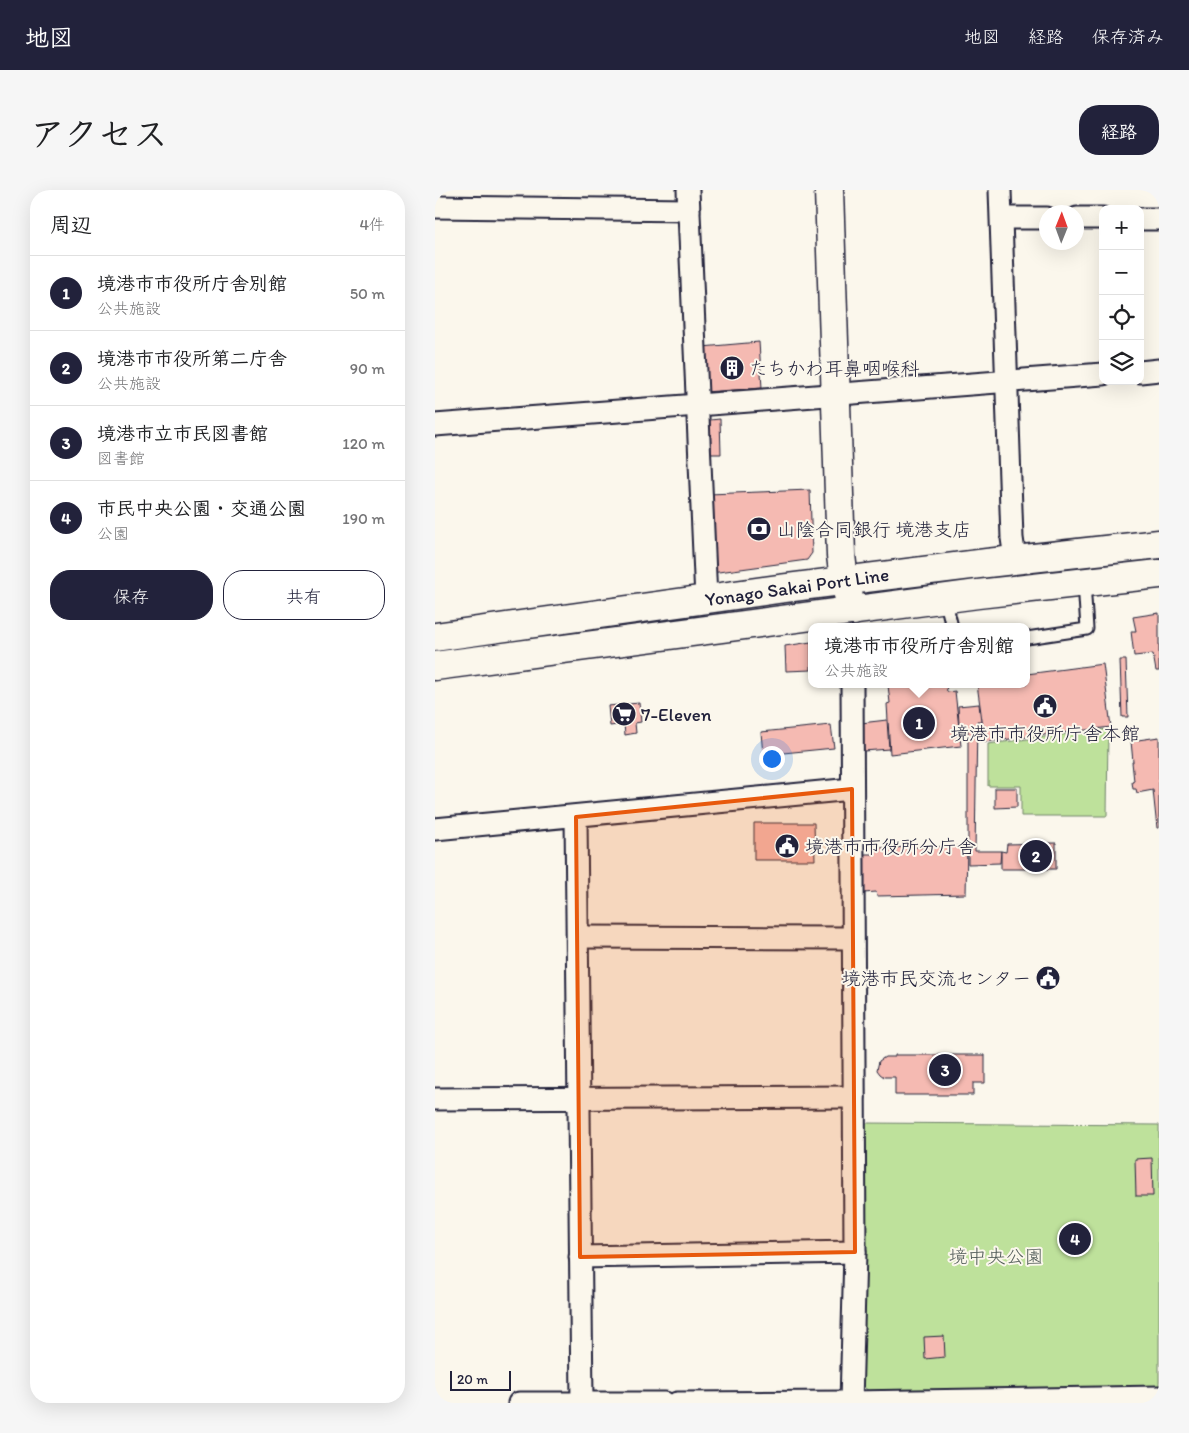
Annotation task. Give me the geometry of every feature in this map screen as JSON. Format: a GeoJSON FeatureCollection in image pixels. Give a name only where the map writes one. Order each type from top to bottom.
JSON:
{"type":"FeatureCollection","features":[{"type":"Feature","properties":{"kind":"main road"},"geometry":{"type":"LineString","coordinates":[[829,190],[841,555],[844,581],[853,619]]}},
{"type":"Feature","properties":{"kind":"main road","name":"Yonago Sakai Port Line"},"geometry":{"type":"LineString","coordinates":[[435,637],[844,581],[1159,544]]}},
{"type":"Feature","properties":{"kind":"main road","name":"Yonago Sakai Port Line"},"geometry":{"type":"LineString","coordinates":[[817,623],[853,619],[945,598],[1159,574]]}},
{"type":"Feature","properties":{"kind":"main road","name":"Yonago Sakai Port Line"},"geometry":{"type":"LineString","coordinates":[[435,666],[808,624]]}},
{"type":"Feature","properties":{"kind":"street"},"geometry":{"type":"LineString","coordinates":[[1001,190],[1012,538],[1015,560]]}},
{"type":"Feature","properties":{"kind":"street"},"geometry":{"type":"LineString","coordinates":[[435,207],[689,200],[706,599]]}},
{"type":"Feature","properties":{"kind":"street"},"geometry":{"type":"LineString","coordinates":[[1002,218],[1039,218]]}},
{"type":"Feature","properties":{"kind":"street"},"geometry":{"type":"LineString","coordinates":[[1084,218],[1099,218]]}},
{"type":"Feature","properties":{"kind":"street"},"geometry":{"type":"LineString","coordinates":[[1144,218],[1159,219]]}},
{"type":"Feature","properties":{"kind":"street"},"geometry":{"type":"LineString","coordinates":[[1144,372],[1159,370]]}},
{"type":"Feature","properties":{"kind":"street"},"geometry":{"type":"LineString","coordinates":[[435,425],[1099,374]]}},
{"type":"Feature","properties":{"kind":"street"},"geometry":{"type":"LineString","coordinates":[[851,1403],[855,1252],[852,688]]}},
{"type":"Feature","properties":{"kind":"street"},"geometry":{"type":"LineString","coordinates":[[435,830],[852,789]]}},
{"type":"Feature","properties":{"kind":"street"},"geometry":{"type":"LineString","coordinates":[[576,817],[582,1402]]}},
{"type":"Feature","properties":{"kind":"street"},"geometry":{"type":"LineString","coordinates":[[577,937],[852,938]]}},
{"type":"Feature","properties":{"kind":"street"},"geometry":{"type":"LineString","coordinates":[[435,1099],[855,1098]]}},
{"type":"Feature","properties":{"kind":"street"},"geometry":{"type":"LineString","coordinates":[[580,1257],[855,1252]]}},
{"type":"Feature","properties":{"kind":"street"},"geometry":{"type":"LineString","coordinates":[[677,1403],[1105,1401],[1159,1397]]}},
{"type":"Feature","properties":{"kind":"street"},"geometry":{"type":"LineString","coordinates":[[528,1403],[665,1403]]}},
{"type":"Feature","properties":{"kind":"lane"},"geometry":{"type":"LineString","coordinates":[[1030,638],[1087,629],[1084,582]]}},
{"type":"Feature","properties":{"kind":"lane"},"geometry":{"type":"LineString","coordinates":[[945,598],[951,623]]}},
{"type":"Feature","properties":{"kind":"highlighted area"},"geometry":{"type":"Polygon","coordinates":[[[852,789],[855,1252],[580,1257],[576,817],[852,789]]]}},
{"type":"Feature","properties":{"kind":"green space"},"geometry":{"type":"Polygon","coordinates":[[[1108,729],[1107,816],[1021,816],[1021,786],[988,786],[988,744],[1108,729]]]}},
{"type":"Feature","properties":{"kind":"green space","name":"境中央公園"},"geometry":{"type":"Polygon","coordinates":[[[864,1123],[1159,1125],[1159,1386],[869,1391],[861,1385],[864,1123]]]}},
{"type":"Feature","properties":{"kind":"building","name":"たちかわ耳鼻咽喉科"},"geometry":{"type":"Polygon","coordinates":[[[759,342],[762,388],[704,392],[702,347],[759,342]]]}},
{"type":"Feature","properties":{"kind":"building"},"geometry":{"type":"Polygon","coordinates":[[[720,419],[721,454],[711,454],[710,420],[720,419]]]}},
{"type":"Feature","properties":{"kind":"building"},"geometry":{"type":"Polygon","coordinates":[[[810,490],[812,553],[807,560],[711,573],[709,494],[810,490]]]}},
{"type":"Feature","properties":{"kind":"building"},"geometry":{"type":"Polygon","coordinates":[[[1159,613],[1159,671],[1156,671],[1153,654],[1134,656],[1131,631],[1136,631],[1133,617],[1159,613]]]}},
{"type":"Feature","properties":{"kind":"building"},"geometry":{"type":"Polygon","coordinates":[[[808,642],[808,670],[786,671],[785,646],[808,642]]]}},
{"type":"Feature","properties":{"kind":"building"},"geometry":{"type":"Polygon","coordinates":[[[1120,660],[1126,660],[1128,717],[1122,717],[1120,660]]]}},
{"type":"Feature","properties":{"kind":"building"},"geometry":{"type":"Polygon","coordinates":[[[1103,664],[1111,727],[985,742],[978,688],[1030,688],[1030,674],[1103,664]]]}},
{"type":"Feature","properties":{"kind":"building"},"geometry":{"type":"Polygon","coordinates":[[[888,688],[946,688],[947,692],[955,691],[961,746],[890,754],[887,704],[890,703],[888,688]]]}},
{"type":"Feature","properties":{"kind":"building","name":"7-Eleven"},"geometry":{"type":"Polygon","coordinates":[[[639,703],[641,722],[635,723],[636,733],[625,735],[624,724],[610,726],[608,706],[639,703]]]}},
{"type":"Feature","properties":{"kind":"building"},"geometry":{"type":"Polygon","coordinates":[[[979,704],[981,721],[977,721],[975,851],[1001,851],[1000,863],[968,864],[968,730],[962,723],[959,723],[958,706],[979,704]]]}},
{"type":"Feature","properties":{"kind":"building"},"geometry":{"type":"Polygon","coordinates":[[[887,720],[889,749],[864,751],[861,723],[887,720]]]}},
{"type":"Feature","properties":{"kind":"building"},"geometry":{"type":"Polygon","coordinates":[[[831,725],[834,748],[763,755],[761,732],[831,725]]]}},
{"type":"Feature","properties":{"kind":"building"},"geometry":{"type":"Polygon","coordinates":[[[1159,737],[1159,828],[1157,828],[1153,790],[1137,793],[1136,789],[1133,789],[1131,741],[1159,737]]]}},
{"type":"Feature","properties":{"kind":"building"},"geometry":{"type":"Polygon","coordinates":[[[995,788],[1017,788],[1017,807],[995,808],[995,788]]]}},
{"type":"Feature","properties":{"kind":"building"},"geometry":{"type":"Polygon","coordinates":[[[754,823],[814,823],[815,860],[754,860],[754,823]]]}},
{"type":"Feature","properties":{"kind":"building"},"geometry":{"type":"Polygon","coordinates":[[[1056,843],[1056,869],[1001,869],[1001,851],[1006,852],[1007,844],[1056,843]]]}},
{"type":"Feature","properties":{"kind":"building"},"geometry":{"type":"Polygon","coordinates":[[[967,846],[966,894],[877,896],[876,892],[864,893],[864,854],[875,854],[875,848],[967,846]]]}},
{"type":"Feature","properties":{"kind":"building"},"geometry":{"type":"Polygon","coordinates":[[[895,1055],[985,1055],[985,1083],[973,1083],[973,1095],[895,1095],[895,1077],[884,1077],[877,1070],[879,1061],[885,1057],[895,1057],[895,1055]]]}},
{"type":"Feature","properties":{"kind":"building"},"geometry":{"type":"Polygon","coordinates":[[[1152,1158],[1153,1196],[1136,1196],[1135,1159],[1152,1158]]]}},
{"type":"Feature","properties":{"kind":"building"},"geometry":{"type":"Polygon","coordinates":[[[944,1336],[945,1357],[925,1359],[924,1337],[944,1336]]]}},
{"type":"Feature","properties":{"kind":"waterway"},"geometry":{"type":"LineString","coordinates":[[603,628],[691,617]]}},
{"type":"Feature","properties":{"kind":"place","name":"たちかわ耳鼻咽喉科"},"geometry":{"type":"Point","coordinates":[732,368]}},
{"type":"Feature","properties":{"kind":"place","name":"山陰合同銀行 境港支店"},"geometry":{"type":"Point","coordinates":[759,529]}},
{"type":"Feature","properties":{"kind":"place","name":"境港市市役所庁舎本館"},"geometry":{"type":"Point","coordinates":[1045,706]}},
{"type":"Feature","properties":{"kind":"place","name":"7-Eleven"},"geometry":{"type":"Point","coordinates":[624,714]}},
{"type":"Feature","properties":{"kind":"place","name":"境港市市役所庁舎別館"},"geometry":{"type":"Point","coordinates":[919,723]}},
{"type":"Feature","properties":{"kind":"place","name":"境港市市役所分庁舎"},"geometry":{"type":"Point","coordinates":[787,846]}},
{"type":"Feature","properties":{"kind":"place","name":"境港市市役所第二庁舎"},"geometry":{"type":"Point","coordinates":[1036,856]}},
{"type":"Feature","properties":{"kind":"place","name":"境港市民交流センター"},"geometry":{"type":"Point","coordinates":[1048,978]}},
{"type":"Feature","properties":{"kind":"place","name":"境港市立市民図書館"},"geometry":{"type":"Point","coordinates":[945,1070]}},
{"type":"Feature","properties":{"kind":"place","name":"市民中央公園・交通公園"},"geometry":{"type":"Point","coordinates":[1075,1239]}}]}
